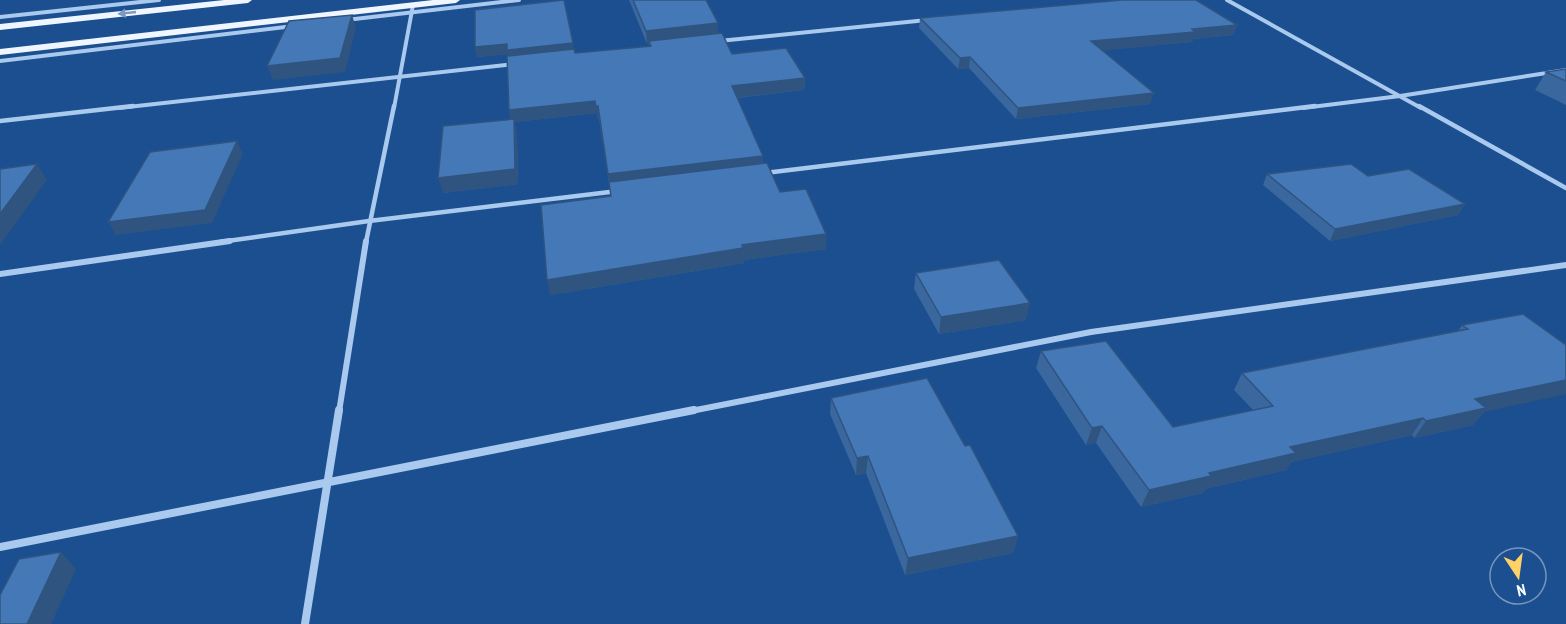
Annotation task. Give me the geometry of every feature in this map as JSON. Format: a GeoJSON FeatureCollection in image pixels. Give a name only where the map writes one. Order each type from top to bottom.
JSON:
{"type":"FeatureCollection","features":[{"type":"Feature","properties":{"kind":"main road"},"geometry":{"type":"LineString","coordinates":[[0,52],[149,23],[248,0]]}},
{"type":"Feature","properties":{"kind":"main road"},"geometry":{"type":"LineString","coordinates":[[0,27],[149,23],[412,9],[456,0]]}},
{"type":"Feature","properties":{"kind":"street"},"geometry":{"type":"LineString","coordinates":[[0,17],[159,0]]}},
{"type":"Feature","properties":{"kind":"street"},"geometry":{"type":"LineString","coordinates":[[341,21],[412,9],[519,0]]}},
{"type":"Feature","properties":{"kind":"street"},"geometry":{"type":"LineString","coordinates":[[1227,0],[1566,188]]}},
{"type":"Feature","properties":{"kind":"street"},"geometry":{"type":"LineString","coordinates":[[305,624],[369,221],[401,77],[412,9]]}},
{"type":"Feature","properties":{"kind":"street"},"geometry":{"type":"LineString","coordinates":[[718,41],[847,26],[939,19]]}},
{"type":"Feature","properties":{"kind":"street"},"geometry":{"type":"LineString","coordinates":[[0,61],[306,25]]}},
{"type":"Feature","properties":{"kind":"street"},"geometry":{"type":"LineString","coordinates":[[0,121],[518,64]]}},
{"type":"Feature","properties":{"kind":"street"},"geometry":{"type":"LineString","coordinates":[[760,174],[1400,96],[1566,70]]}},
{"type":"Feature","properties":{"kind":"street"},"geometry":{"type":"LineString","coordinates":[[0,274],[369,221],[630,190]]}},
{"type":"Feature","properties":{"kind":"street"},"geometry":{"type":"LineString","coordinates":[[0,547],[1091,332],[1566,265]]}},
{"type":"Feature","properties":{"kind":"building"},"geometry":{"type":"Polygon","coordinates":[[[564,0],[573,43],[507,50],[507,44],[475,47],[475,10],[564,0]]]}},
{"type":"Feature","properties":{"kind":"building"},"geometry":{"type":"Polygon","coordinates":[[[633,0],[706,0],[718,23],[646,31],[633,0]]]}},
{"type":"Feature","properties":{"kind":"building"},"geometry":{"type":"Polygon","coordinates":[[[1122,0],[1196,0],[1237,25],[1192,29],[1195,32],[1091,41],[1154,93],[1018,108],[970,57],[960,58],[920,18],[1122,0]]]}},
{"type":"Feature","properties":{"kind":"building"},"geometry":{"type":"Polygon","coordinates":[[[352,15],[340,58],[267,66],[289,21],[352,15]]]}},
{"type":"Feature","properties":{"kind":"building"},"geometry":{"type":"Polygon","coordinates":[[[722,33],[732,54],[786,48],[805,78],[732,86],[763,156],[608,174],[598,106],[596,107],[595,101],[509,110],[507,56],[574,49],[575,53],[651,46],[649,41],[722,33]]]}},
{"type":"Feature","properties":{"kind":"building"},"geometry":{"type":"Polygon","coordinates":[[[1566,69],[1566,81],[1546,72],[1566,69]]]}},
{"type":"Feature","properties":{"kind":"building"},"geometry":{"type":"Polygon","coordinates":[[[514,119],[515,169],[438,178],[443,126],[514,119]]]}},
{"type":"Feature","properties":{"kind":"building"},"geometry":{"type":"Polygon","coordinates":[[[237,141],[205,210],[108,222],[150,152],[237,141]]]}},
{"type":"Feature","properties":{"kind":"building"},"geometry":{"type":"Polygon","coordinates":[[[767,163],[780,192],[806,189],[826,234],[742,245],[743,248],[547,280],[541,205],[611,196],[609,182],[767,163]]]}},
{"type":"Feature","properties":{"kind":"building"},"geometry":{"type":"Polygon","coordinates":[[[37,164],[0,214],[0,169],[37,164]]]}},
{"type":"Feature","properties":{"kind":"building"},"geometry":{"type":"Polygon","coordinates":[[[1351,164],[1368,176],[1409,169],[1465,204],[1335,229],[1267,174],[1351,164]]]}},
{"type":"Feature","properties":{"kind":"building"},"geometry":{"type":"Polygon","coordinates":[[[999,260],[1030,303],[941,317],[916,273],[999,260]]]}},
{"type":"Feature","properties":{"kind":"building"},"geometry":{"type":"Polygon","coordinates":[[[1523,314],[1566,345],[1566,380],[1475,399],[1486,408],[1426,421],[1423,418],[1290,447],[1296,453],[1209,473],[1211,476],[1149,490],[1102,426],[1092,428],[1041,351],[1106,341],[1173,427],[1273,406],[1242,373],[1468,329],[1462,325],[1523,314]]]}},
{"type":"Feature","properties":{"kind":"building"},"geometry":{"type":"Polygon","coordinates":[[[927,378],[965,446],[970,445],[1018,536],[908,558],[868,456],[857,458],[831,398],[927,378]]]}},
{"type":"Feature","properties":{"kind":"building"},"geometry":{"type":"Polygon","coordinates":[[[61,552],[27,624],[0,624],[0,595],[19,559],[61,552]]]}}]}
